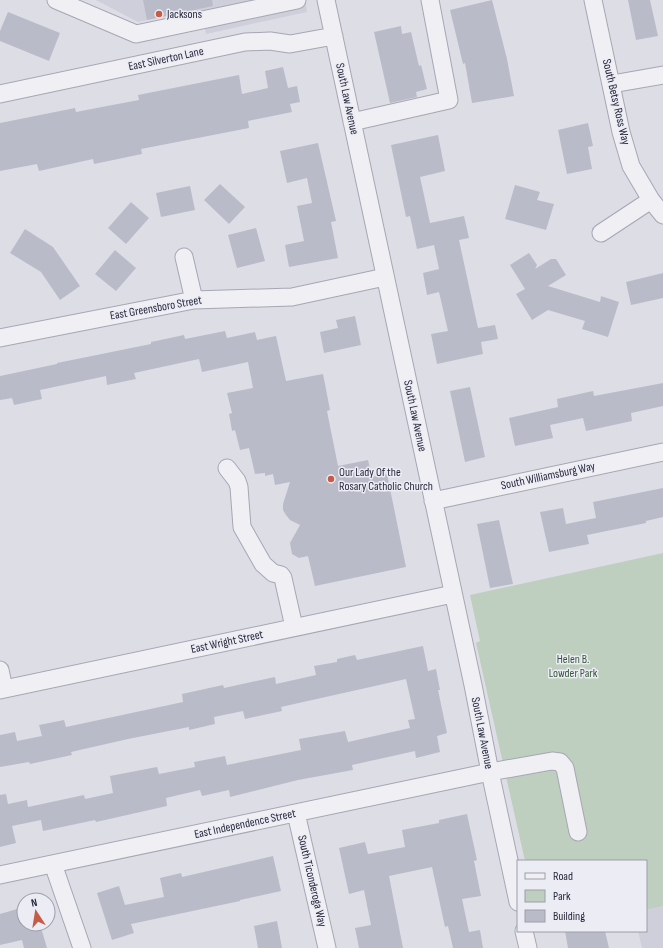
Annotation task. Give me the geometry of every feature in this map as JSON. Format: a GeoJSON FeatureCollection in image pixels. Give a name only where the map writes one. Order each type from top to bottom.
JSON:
{"type":"FeatureCollection","features":[{"type":"Feature","properties":{"kind":"street"},"geometry":{"type":"LineString","coordinates":[[56,0],[136,34],[297,0]]}},
{"type":"Feature","properties":{"kind":"street","name":"South Law Avenue"},"geometry":{"type":"LineString","coordinates":[[326,0],[517,897]]}},
{"type":"Feature","properties":{"kind":"street"},"geometry":{"type":"LineString","coordinates":[[352,122],[449,100],[430,0]]}},
{"type":"Feature","properties":{"kind":"street","name":"South Betsy Ross Way"},"geometry":{"type":"LineString","coordinates":[[593,0],[621,132],[631,166],[651,200],[663,215]]}},
{"type":"Feature","properties":{"kind":"street","name":"East Silverton Lane"},"geometry":{"type":"LineString","coordinates":[[0,94],[245,42],[270,41],[290,44],[334,36]]}},
{"type":"Feature","properties":{"kind":"street"},"geometry":{"type":"LineString","coordinates":[[612,84],[663,75]]}},
{"type":"Feature","properties":{"kind":"street"},"geometry":{"type":"LineString","coordinates":[[601,233],[651,200]]}},
{"type":"Feature","properties":{"kind":"street"},"geometry":{"type":"LineString","coordinates":[[184,256],[194,300]]}},
{"type":"Feature","properties":{"kind":"street","name":"East Greensboro Street"},"geometry":{"type":"LineString","coordinates":[[0,338],[194,300],[292,297],[385,277]]}},
{"type":"Feature","properties":{"kind":"street","name":"South Williamsburg Way"},"geometry":{"type":"LineString","coordinates":[[433,501],[663,452]]}},
{"type":"Feature","properties":{"kind":"street"},"geometry":{"type":"LineString","coordinates":[[227,468],[237,481],[239,487],[242,527],[263,564],[273,573],[281,575],[283,578],[294,628]]}},
{"type":"Feature","properties":{"kind":"street","name":"East Wright Street"},"geometry":{"type":"LineString","coordinates":[[2,689],[453,594]]}},
{"type":"Feature","properties":{"kind":"street"},"geometry":{"type":"LineString","coordinates":[[0,670],[2,689]]}},
{"type":"Feature","properties":{"kind":"street","name":"East Independence Street"},"geometry":{"type":"LineString","coordinates":[[0,875],[490,772],[552,761],[560,762],[565,768],[578,832]]}},
{"type":"Feature","properties":{"kind":"street","name":"South Ticonderoga Way"},"geometry":{"type":"LineString","coordinates":[[296,813],[327,948]]}},
{"type":"Feature","properties":{"kind":"street"},"geometry":{"type":"LineString","coordinates":[[53,864],[82,948]]}},
{"type":"Feature","properties":{"kind":"street"},"geometry":{"type":"LineString","coordinates":[[524,932],[528,948]]}},
{"type":"Feature","properties":{"kind":"shaded area"},"geometry":{"type":"Polygon","coordinates":[[[96,0],[305,0],[307,12],[206,34],[201,10],[138,22],[96,0]]]}},
{"type":"Feature","properties":{"kind":"shaded area"},"geometry":{"type":"Polygon","coordinates":[[[663,906],[663,948],[642,948],[638,932],[647,932],[647,910],[663,906]]]}},
{"type":"Feature","properties":{"kind":"green space","name":"Helen B. Lowder Park"},"geometry":{"type":"Polygon","coordinates":[[[663,553],[663,906],[647,910],[647,860],[525,860],[476,643],[480,641],[470,595],[663,553]]]}},
{"type":"Feature","properties":{"kind":"building","name":"Jacksons"},"geometry":{"type":"Polygon","coordinates":[[[143,0],[212,0],[213,6],[147,20],[143,0]]]}},
{"type":"Feature","properties":{"kind":"building"},"geometry":{"type":"Polygon","coordinates":[[[492,0],[507,59],[514,96],[472,103],[465,63],[463,64],[450,10],[492,0]]]}},
{"type":"Feature","properties":{"kind":"building"},"geometry":{"type":"Polygon","coordinates":[[[628,0],[650,0],[658,36],[636,40],[628,0]]]}},
{"type":"Feature","properties":{"kind":"building"},"geometry":{"type":"Polygon","coordinates":[[[8,12],[60,33],[49,61],[0,41],[0,31],[8,12]]]}},
{"type":"Feature","properties":{"kind":"building"},"geometry":{"type":"Polygon","coordinates":[[[401,26],[402,34],[411,32],[419,66],[421,65],[427,89],[416,92],[417,97],[390,103],[374,32],[401,26]]]}},
{"type":"Feature","properties":{"kind":"building"},"geometry":{"type":"Polygon","coordinates":[[[283,67],[288,88],[297,86],[300,102],[290,104],[292,112],[248,121],[249,128],[141,149],[142,154],[94,164],[93,159],[39,171],[37,164],[0,171],[0,123],[75,108],[76,112],[139,100],[138,95],[239,75],[242,94],[268,88],[265,71],[283,67]]]}},
{"type":"Feature","properties":{"kind":"building"},"geometry":{"type":"Polygon","coordinates":[[[588,123],[593,146],[588,147],[592,169],[567,174],[558,130],[588,123]]]}},
{"type":"Feature","properties":{"kind":"building"},"geometry":{"type":"Polygon","coordinates":[[[438,135],[445,171],[420,177],[430,223],[464,216],[469,238],[459,240],[478,328],[495,325],[498,339],[481,342],[483,354],[437,364],[431,334],[448,331],[439,292],[427,295],[423,273],[439,269],[434,245],[417,249],[410,216],[406,217],[391,145],[438,135]]]}},
{"type":"Feature","properties":{"kind":"building"},"geometry":{"type":"Polygon","coordinates":[[[318,143],[336,221],[331,222],[338,258],[289,267],[285,245],[304,241],[297,206],[312,203],[307,178],[287,183],[280,151],[318,143]]]}},
{"type":"Feature","properties":{"kind":"building"},"geometry":{"type":"Polygon","coordinates":[[[220,184],[245,207],[229,224],[204,200],[220,184]]]}},
{"type":"Feature","properties":{"kind":"building"},"geometry":{"type":"Polygon","coordinates":[[[515,185],[540,192],[537,200],[554,204],[546,230],[505,219],[515,185]]]}},
{"type":"Feature","properties":{"kind":"building"},"geometry":{"type":"Polygon","coordinates":[[[190,186],[195,210],[161,217],[156,193],[190,186]]]}},
{"type":"Feature","properties":{"kind":"building"},"geometry":{"type":"Polygon","coordinates":[[[131,202],[149,218],[126,244],[108,228],[131,202]]]}},
{"type":"Feature","properties":{"kind":"building"},"geometry":{"type":"Polygon","coordinates":[[[256,228],[265,261],[237,268],[228,235],[256,228]]]}},
{"type":"Feature","properties":{"kind":"building"},"geometry":{"type":"Polygon","coordinates":[[[25,229],[53,247],[80,286],[60,300],[41,272],[10,253],[25,229]]]}},
{"type":"Feature","properties":{"kind":"building"},"geometry":{"type":"Polygon","coordinates":[[[115,250],[136,268],[116,291],[95,274],[115,250]]]}},
{"type":"Feature","properties":{"kind":"building"},"geometry":{"type":"Polygon","coordinates":[[[529,253],[537,265],[535,269],[551,259],[556,259],[566,275],[548,286],[600,302],[601,296],[619,302],[608,337],[582,329],[585,321],[548,310],[532,320],[516,294],[525,289],[510,265],[529,253]]]}},
{"type":"Feature","properties":{"kind":"building"},"geometry":{"type":"Polygon","coordinates":[[[663,273],[663,298],[631,305],[626,282],[663,273]]]}},
{"type":"Feature","properties":{"kind":"building"},"geometry":{"type":"Polygon","coordinates":[[[355,316],[361,345],[324,353],[320,332],[338,328],[336,320],[355,316]]]}},
{"type":"Feature","properties":{"kind":"building","name":"Our Lady Of the Rosary Catholic Church"},"geometry":{"type":"Polygon","coordinates":[[[225,331],[227,338],[255,332],[257,340],[276,336],[286,381],[323,374],[330,410],[327,411],[338,466],[368,460],[372,477],[387,474],[406,567],[315,586],[308,556],[299,558],[292,554],[290,543],[300,525],[290,520],[283,510],[283,504],[290,482],[275,485],[273,474],[265,476],[265,473],[255,474],[249,448],[240,450],[235,430],[232,431],[229,414],[232,413],[227,393],[253,388],[248,362],[202,372],[199,359],[134,373],[136,379],[107,385],[106,376],[40,390],[42,399],[14,405],[12,398],[0,400],[0,376],[151,344],[151,342],[184,335],[185,339],[225,331]]]}},
{"type":"Feature","properties":{"kind":"building"},"geometry":{"type":"Polygon","coordinates":[[[663,383],[663,406],[631,413],[632,421],[586,431],[583,418],[550,425],[553,438],[515,446],[509,418],[558,407],[557,399],[593,391],[594,396],[663,383]]]}},
{"type":"Feature","properties":{"kind":"building"},"geometry":{"type":"Polygon","coordinates":[[[470,387],[485,457],[465,462],[450,391],[470,387]]]}},
{"type":"Feature","properties":{"kind":"building"},"geometry":{"type":"Polygon","coordinates":[[[663,488],[663,517],[646,521],[646,523],[587,535],[589,544],[549,552],[540,512],[563,508],[566,524],[596,518],[593,502],[663,488]]]}},
{"type":"Feature","properties":{"kind":"building"},"geometry":{"type":"Polygon","coordinates":[[[499,520],[513,584],[490,588],[477,524],[499,520]]]}},
{"type":"Feature","properties":{"kind":"building"},"geometry":{"type":"Polygon","coordinates":[[[423,646],[428,671],[436,669],[440,690],[438,690],[447,733],[437,736],[440,752],[416,758],[415,751],[352,765],[353,770],[298,780],[230,797],[229,790],[202,796],[200,790],[166,798],[167,806],[96,822],[95,820],[43,831],[41,820],[12,826],[16,843],[0,847],[0,795],[6,794],[8,804],[27,800],[28,807],[84,795],[85,799],[113,793],[110,776],[157,767],[159,774],[195,767],[194,762],[225,756],[227,765],[301,750],[299,739],[345,731],[348,742],[410,728],[408,720],[415,719],[406,679],[281,707],[282,711],[245,719],[243,711],[214,717],[215,724],[189,730],[189,727],[128,739],[71,752],[72,755],[30,764],[29,762],[0,767],[0,735],[15,732],[17,741],[42,736],[39,725],[64,720],[66,727],[183,702],[182,694],[223,685],[224,688],[275,677],[276,684],[316,675],[314,666],[337,662],[337,659],[355,655],[357,660],[423,646]]]}},
{"type":"Feature","properties":{"kind":"building"},"geometry":{"type":"Polygon","coordinates":[[[467,814],[477,860],[474,861],[481,896],[462,899],[469,932],[480,930],[483,948],[453,948],[448,926],[445,927],[432,867],[389,876],[403,948],[359,948],[355,928],[371,925],[364,890],[349,894],[339,848],[365,842],[368,854],[405,847],[402,830],[439,823],[439,820],[467,814]]]}},
{"type":"Feature","properties":{"kind":"building"},"geometry":{"type":"Polygon","coordinates":[[[273,856],[281,891],[131,924],[134,933],[112,940],[97,893],[119,886],[125,905],[164,897],[160,878],[181,873],[182,877],[273,856]]]}},
{"type":"Feature","properties":{"kind":"building"},"geometry":{"type":"Polygon","coordinates":[[[16,909],[16,932],[42,932],[47,948],[24,948],[22,940],[0,945],[0,914],[16,909]]]}},
{"type":"Feature","properties":{"kind":"building"},"geometry":{"type":"Polygon","coordinates":[[[277,921],[282,948],[258,948],[254,926],[277,921]]]}},
{"type":"Feature","properties":{"kind":"building"},"geometry":{"type":"Polygon","coordinates":[[[565,932],[605,932],[609,948],[568,948],[565,932]]]}},
{"type":"Feature","properties":{"kind":"place","name":"Jacksons"},"geometry":{"type":"Point","coordinates":[159,14]}},
{"type":"Feature","properties":{"kind":"place","name":"Our Lady Of the Rosary Catholic Church"},"geometry":{"type":"Point","coordinates":[331,479]}}]}
